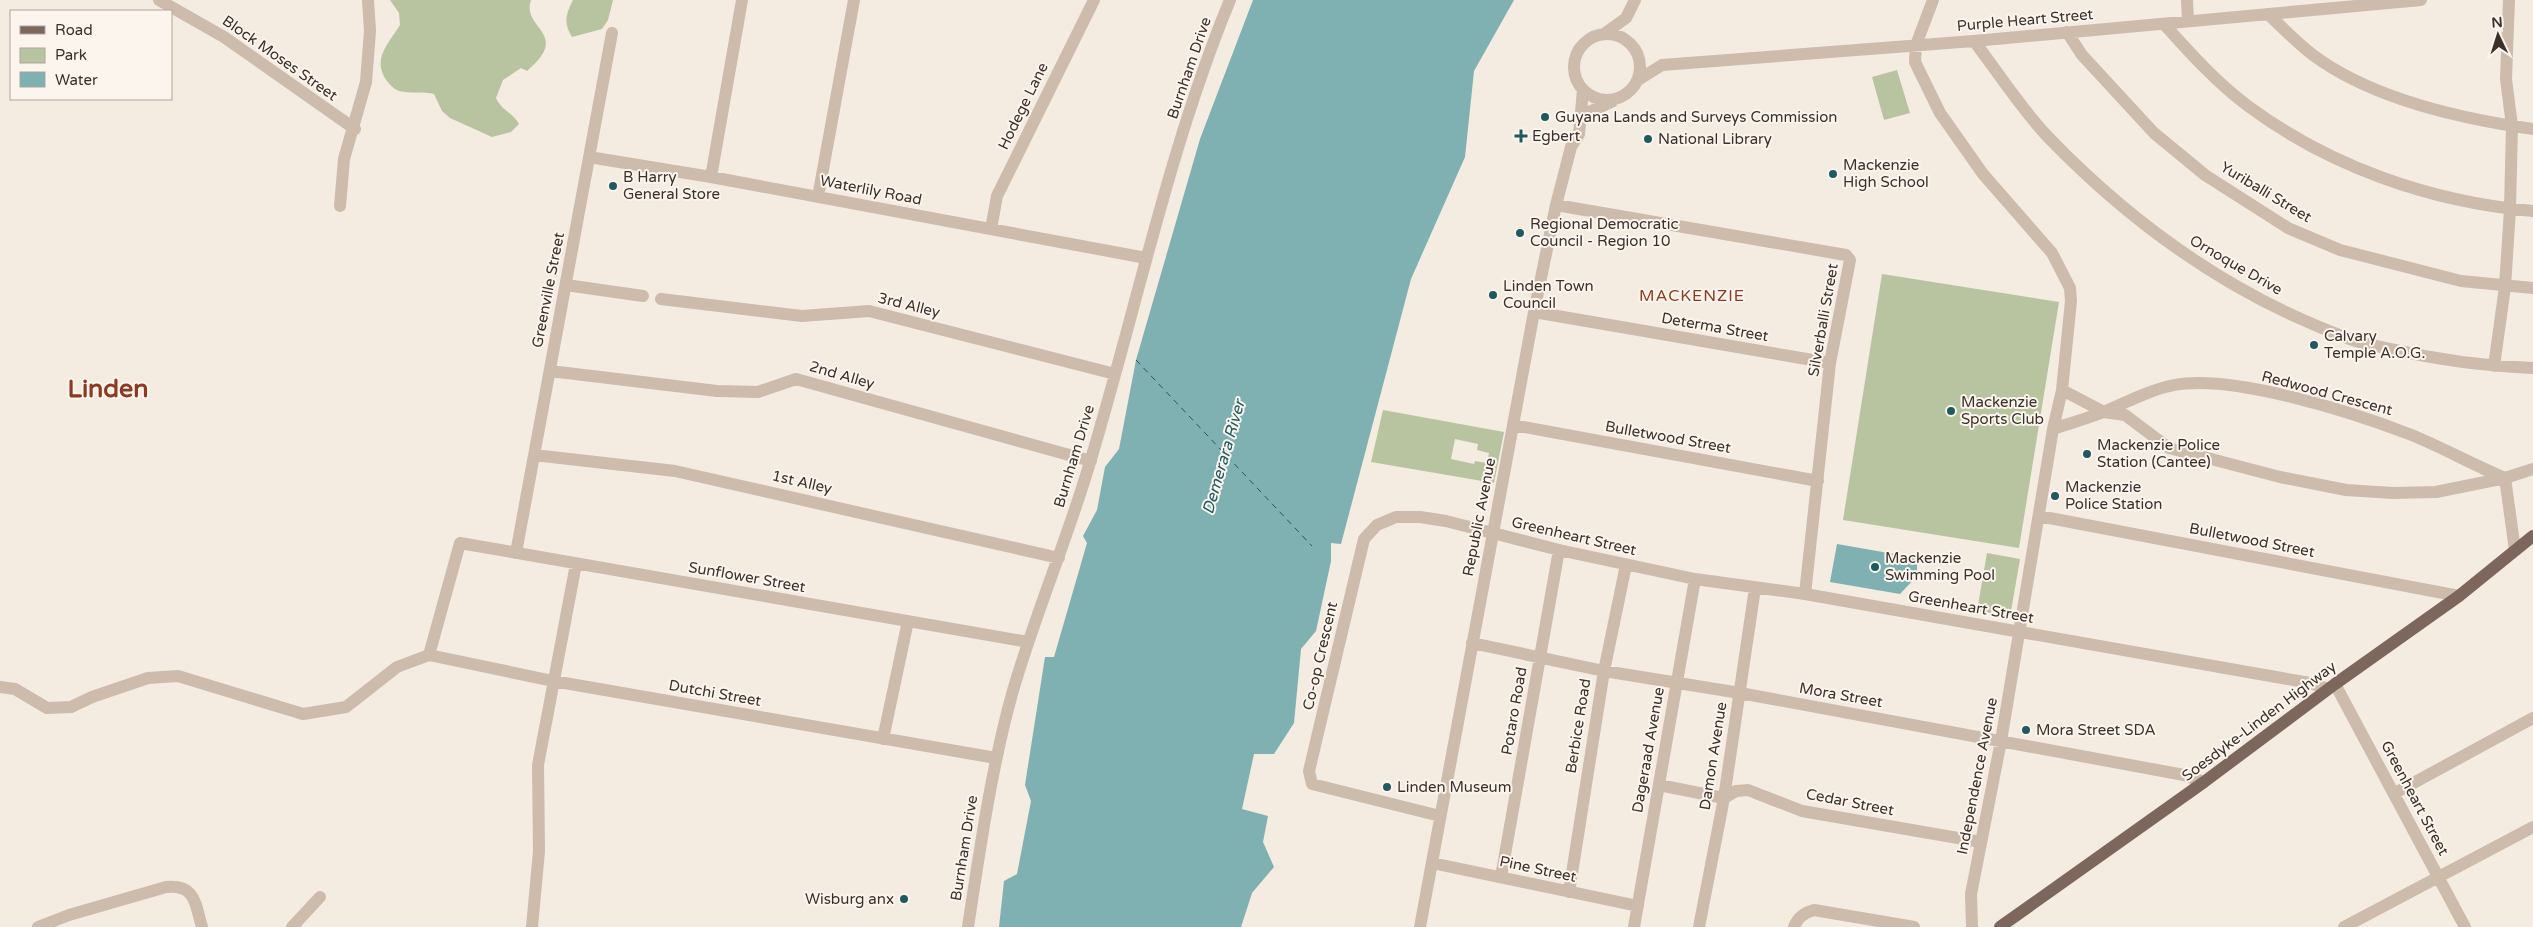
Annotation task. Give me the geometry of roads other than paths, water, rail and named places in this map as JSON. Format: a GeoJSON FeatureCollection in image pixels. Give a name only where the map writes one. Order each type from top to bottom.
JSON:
{"type":"FeatureCollection","features":[{"type":"Feature","properties":{"kind":"main road","name":"Soesdyke-Linden Highway"},"geometry":{"type":"LineString","coordinates":[[2000,927],[2204,782],[2332,686],[2459,596],[2533,536]]}},
{"type":"Feature","properties":{"kind":"street","name":"Block Moses Street"},"geometry":{"type":"LineString","coordinates":[[159,0],[224,37],[355,129]]}},
{"type":"Feature","properties":{"kind":"street"},"geometry":{"type":"LineString","coordinates":[[340,206],[344,159],[355,129],[366,82],[370,31],[368,0]]}},
{"type":"Feature","properties":{"kind":"street"},"geometry":{"type":"LineString","coordinates":[[711,177],[742,0]]}},
{"type":"Feature","properties":{"kind":"street"},"geometry":{"type":"LineString","coordinates":[[818,197],[854,0]]}},
{"type":"Feature","properties":{"kind":"street","name":"Hodege Lane"},"geometry":{"type":"LineString","coordinates":[[991,229],[997,196],[1094,0]]}},
{"type":"Feature","properties":{"kind":"street","name":"Burnham Drive"},"geometry":{"type":"LineString","coordinates":[[968,927],[996,758],[1028,642],[1059,558],[1091,461],[1146,258],[1189,115],[1230,0]]}},
{"type":"Feature","properties":{"kind":"street"},"geometry":{"type":"LineString","coordinates":[[1619,98],[1607,100],[1594,98],[1583,90],[1576,80],[1574,68],[1576,56],[1582,45],[1592,38],[1604,34],[1626,18],[1635,0]]}},
{"type":"Feature","properties":{"kind":"street"},"geometry":{"type":"LineString","coordinates":[[1916,45],[1933,0]]}},
{"type":"Feature","properties":{"kind":"street"},"geometry":{"type":"LineString","coordinates":[[2187,0],[2188,21]]}},
{"type":"Feature","properties":{"kind":"street","name":"Purple Heart Street"},"geometry":{"type":"LineString","coordinates":[[1638,80],[1662,65],[2164,24],[2268,14],[2340,4],[2421,0]]}},
{"type":"Feature","properties":{"kind":"street"},"geometry":{"type":"LineString","coordinates":[[2494,366],[2505,287],[2510,209],[2512,126],[2506,79],[2509,0]]}},
{"type":"Feature","properties":{"kind":"street"},"geometry":{"type":"LineString","coordinates":[[2268,14],[2314,56],[2360,83],[2422,105],[2512,126],[2533,129]]}},
{"type":"Feature","properties":{"kind":"street"},"geometry":{"type":"LineString","coordinates":[[1581,116],[1631,91],[1638,80],[1640,61],[1633,47],[1626,18]]}},
{"type":"Feature","properties":{"kind":"street"},"geometry":{"type":"LineString","coordinates":[[2164,24],[2190,52],[2248,106],[2311,145],[2383,179],[2452,199],[2533,211]]}},
{"type":"Feature","properties":{"kind":"street","name":"Yuriballi Street"},"geometry":{"type":"LineString","coordinates":[[2067,32],[2082,55],[2154,133],[2205,175],[2288,228],[2340,250],[2461,281],[2505,287],[2533,288]]}},
{"type":"Feature","properties":{"kind":"street","name":"Greenville Street"},"geometry":{"type":"LineString","coordinates":[[516,553],[612,34]]}},
{"type":"Feature","properties":{"kind":"street"},"geometry":{"type":"LineString","coordinates":[[1604,34],[1622,38],[1662,65]]}},
{"type":"Feature","properties":{"kind":"street","name":"Ornoque Drive"},"geometry":{"type":"LineString","coordinates":[[1974,41],[2047,136],[2145,226],[2196,264],[2277,307],[2351,340],[2431,358],[2494,366],[2533,368]]}},
{"type":"Feature","properties":{"kind":"street","name":"Independence Avenue"},"geometry":{"type":"LineString","coordinates":[[1916,45],[1915,62],[1940,113],[1983,174],[2052,253],[2070,288],[2071,301],[2062,390],[2053,429],[2001,741],[1971,894],[1972,927]]}},
{"type":"Feature","properties":{"kind":"street","name":"Republic Avenue"},"geometry":{"type":"LineString","coordinates":[[1420,927],[1534,312],[1556,205],[1571,147],[1579,134],[1583,90]]}},
{"type":"Feature","properties":{"kind":"street","name":"Waterlily Road"},"geometry":{"type":"LineString","coordinates":[[589,157],[711,177],[1146,258]]}},
{"type":"Feature","properties":{"kind":"street","name":"Silverballi Street"},"geometry":{"type":"LineString","coordinates":[[1556,205],[1846,255],[1850,260],[1850,271],[1830,363],[1805,594]]}},
{"type":"Feature","properties":{"kind":"street"},"geometry":{"type":"LineString","coordinates":[[566,285],[642,296]]}},
{"type":"Feature","properties":{"kind":"street","name":"3rd Alley"},"geometry":{"type":"LineString","coordinates":[[661,299],[802,316],[869,311],[1116,374]]}},
{"type":"Feature","properties":{"kind":"street","name":"Determa Street"},"geometry":{"type":"LineString","coordinates":[[1534,312],[1830,363]]}},
{"type":"Feature","properties":{"kind":"street","name":"2nd Alley"},"geometry":{"type":"LineString","coordinates":[[550,372],[717,391],[758,392],[796,379],[1091,461]]}},
{"type":"Feature","properties":{"kind":"street","name":"Redwood Crescent"},"geometry":{"type":"LineString","coordinates":[[2053,429],[2104,412],[2154,390],[2176,385],[2226,386],[2272,392],[2410,434],[2505,478]]}},
{"type":"Feature","properties":{"kind":"street"},"geometry":{"type":"LineString","coordinates":[[2062,390],[2104,412],[2125,415],[2169,448],[2192,456],[2280,478],[2346,490],[2393,493],[2436,492],[2505,478],[2533,469]]}},
{"type":"Feature","properties":{"kind":"street","name":"Bulletwood Street"},"geometry":{"type":"LineString","coordinates":[[1513,425],[1818,481]]}},
{"type":"Feature","properties":{"kind":"street","name":"1st Alley"},"geometry":{"type":"LineString","coordinates":[[534,455],[675,471],[1059,558]]}},
{"type":"Feature","properties":{"kind":"street"},"geometry":{"type":"LineString","coordinates":[[2505,478],[2515,550]]}},
{"type":"Feature","properties":{"kind":"street","name":"Bulletwood Street"},"geometry":{"type":"LineString","coordinates":[[2039,516],[2459,596]]}},
{"type":"Feature","properties":{"kind":"street","name":"Co-op Crescent"},"geometry":{"type":"LineString","coordinates":[[1440,816],[1312,784],[1309,771],[1364,539],[1377,525],[1396,517],[1420,517],[1446,521],[1492,533]]}},
{"type":"Feature","properties":{"kind":"street","name":"Greenheart Street"},"geometry":{"type":"LineString","coordinates":[[1492,533],[1559,550],[1696,579],[1805,594],[2332,686],[2395,793],[2465,927]]}},
{"type":"Feature","properties":{"kind":"street","name":"Sunflower Street"},"geometry":{"type":"LineString","coordinates":[[429,655],[460,543],[1028,642]]}},
{"type":"Feature","properties":{"kind":"street","name":"Potaro Road"},"geometry":{"type":"LineString","coordinates":[[1500,877],[1559,550]]}},
{"type":"Feature","properties":{"kind":"street"},"geometry":{"type":"LineString","coordinates":[[532,927],[539,851],[538,765],[576,564]]}},
{"type":"Feature","properties":{"kind":"street","name":"Berbice Road"},"geometry":{"type":"LineString","coordinates":[[1569,892],[1604,670],[1626,565]]}},
{"type":"Feature","properties":{"kind":"street","name":"Dageraad Avenue"},"geometry":{"type":"LineString","coordinates":[[1634,927],[1676,682],[1696,579]]}},
{"type":"Feature","properties":{"kind":"street","name":"Damon Avenue"},"geometry":{"type":"LineString","coordinates":[[1698,927],[1724,798],[1755,588]]}},
{"type":"Feature","properties":{"kind":"street"},"geometry":{"type":"LineString","coordinates":[[883,739],[908,621]]}},
{"type":"Feature","properties":{"kind":"street","name":"Mora Street"},"geometry":{"type":"LineString","coordinates":[[1472,643],[1604,670],[1740,693],[2184,775],[2204,782]]}},
{"type":"Feature","properties":{"kind":"street"},"geometry":{"type":"LineString","coordinates":[[0,688],[15,689],[47,708],[70,707],[92,697],[148,678],[178,676],[302,714],[346,706],[398,667],[429,655]]}},
{"type":"Feature","properties":{"kind":"street","name":"Dutchi Street"},"geometry":{"type":"LineString","coordinates":[[429,655],[554,681],[996,758]]}},
{"type":"Feature","properties":{"kind":"street"},"geometry":{"type":"LineString","coordinates":[[2395,793],[2533,718]]}},
{"type":"Feature","properties":{"kind":"street"},"geometry":{"type":"LineString","coordinates":[[1658,785],[1724,798]]}},
{"type":"Feature","properties":{"kind":"street","name":"Cedar Street"},"geometry":{"type":"LineString","coordinates":[[1724,798],[1736,790],[1748,790],[1802,811],[1981,842]]}},
{"type":"Feature","properties":{"kind":"street"},"geometry":{"type":"LineString","coordinates":[[2344,927],[2533,827]]}},
{"type":"Feature","properties":{"kind":"street","name":"Pine Street"},"geometry":{"type":"LineString","coordinates":[[1432,863],[1638,906]]}},
{"type":"Feature","properties":{"kind":"street"},"geometry":{"type":"LineString","coordinates":[[38,927],[166,887],[178,886],[188,890],[193,897],[202,927]]}},
{"type":"Feature","properties":{"kind":"street"},"geometry":{"type":"LineString","coordinates":[[292,927],[320,897]]}},
{"type":"Feature","properties":{"kind":"street"},"geometry":{"type":"LineString","coordinates":[[1794,927],[1797,920],[1804,913],[1814,910],[1914,927]]}},
{"type":"Feature","properties":{"kind":"water","name":"Demerara River"},"geometry":{"type":"Polygon","coordinates":[[[1253,0],[1514,0],[1474,71],[1465,157],[1411,279],[1341,544],[1331,543],[1331,561],[1316,631],[1301,649],[1294,723],[1274,754],[1254,754],[1242,809],[1268,816],[1263,842],[1274,867],[1252,893],[1241,927],[999,927],[1004,881],[1017,874],[1031,801],[1025,785],[1045,657],[1054,657],[1087,543],[1083,536],[1097,510],[1105,467],[1119,449],[1136,360],[1200,139],[1253,0]]]}},
{"type":"Feature","properties":{"kind":"water","name":"Mackenzie Swimming Pool"},"geometry":{"type":"Polygon","coordinates":[[[1837,544],[1917,558],[1917,576],[1900,594],[1830,582],[1837,544]]]}},
{"type":"Feature","properties":{"kind":"place","name":"Guyana Lands and Surveys Commission"},"geometry":{"type":"Point","coordinates":[1545,117]}},
{"type":"Feature","properties":{"kind":"place","name":"Egbert"},"geometry":{"type":"Point","coordinates":[1521,136]}},
{"type":"Feature","properties":{"kind":"place","name":"National Library"},"geometry":{"type":"Point","coordinates":[1648,139]}},
{"type":"Feature","properties":{"kind":"place","name":"Mackenzie High School"},"geometry":{"type":"Point","coordinates":[1833,174]}},
{"type":"Feature","properties":{"kind":"place","name":"B Harry General Store"},"geometry":{"type":"Point","coordinates":[613,186]}},
{"type":"Feature","properties":{"kind":"place","name":"Regional Democratic Council - Region 10"},"geometry":{"type":"Point","coordinates":[1520,233]}},
{"type":"Feature","properties":{"kind":"place","name":"Linden Town Council"},"geometry":{"type":"Point","coordinates":[1493,295]}},
{"type":"Feature","properties":{"kind":"place","name":"Calvary Temple A.O.G."},"geometry":{"type":"Point","coordinates":[2314,345]}},
{"type":"Feature","properties":{"kind":"place","name":"Mackenzie Sports Club"},"geometry":{"type":"Point","coordinates":[1951,411]}},
{"type":"Feature","properties":{"kind":"place","name":"Mackenzie Police Station (Cantee)"},"geometry":{"type":"Point","coordinates":[2087,454]}},
{"type":"Feature","properties":{"kind":"place","name":"Mackenzie Police Station"},"geometry":{"type":"Point","coordinates":[2055,496]}},
{"type":"Feature","properties":{"kind":"place","name":"Mackenzie Swimming Pool"},"geometry":{"type":"Point","coordinates":[1875,567]}},
{"type":"Feature","properties":{"kind":"place","name":"Mora Street SDA"},"geometry":{"type":"Point","coordinates":[2026,730]}},
{"type":"Feature","properties":{"kind":"place","name":"Linden Museum"},"geometry":{"type":"Point","coordinates":[1387,787]}},
{"type":"Feature","properties":{"kind":"place","name":"Wisburg anx"},"geometry":{"type":"Point","coordinates":[904,899]}},
{"type":"Feature","properties":{"kind":"district","name":"MACKENZIE"},"geometry":{"type":"Point","coordinates":[1692,296]}},
{"type":"Feature","properties":{"kind":"district","name":"Linden"},"geometry":{"type":"Point","coordinates":[108,389]}}]}
